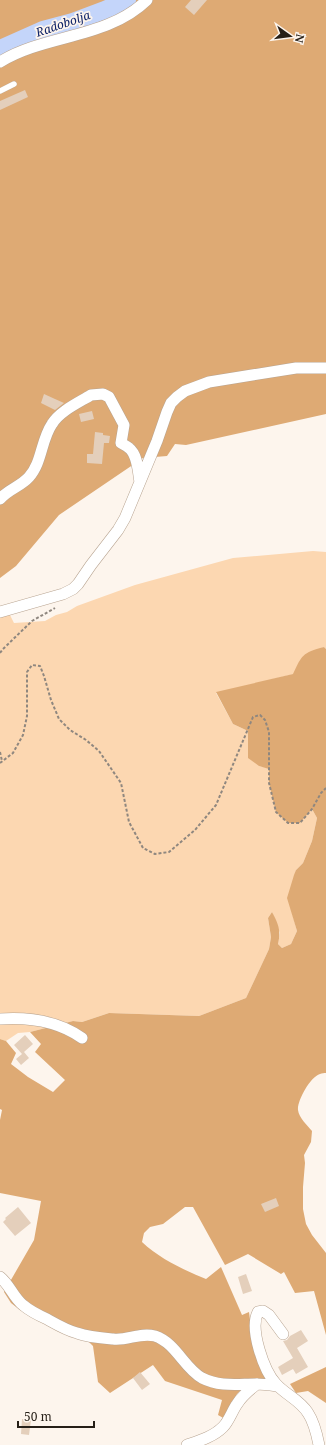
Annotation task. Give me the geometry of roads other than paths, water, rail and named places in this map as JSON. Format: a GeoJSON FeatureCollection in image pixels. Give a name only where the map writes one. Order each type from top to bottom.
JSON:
{"type":"FeatureCollection","features":[{"type":"Feature","properties":{"kind":"street"},"geometry":{"type":"LineString","coordinates":[[0,62],[21,52],[86,33],[126,16],[139,8],[147,0]]}},
{"type":"Feature","properties":{"kind":"street"},"geometry":{"type":"LineString","coordinates":[[0,612],[63,594],[73,589],[118,530],[140,482],[171,403],[185,391],[209,382],[296,368],[326,368]]}},
{"type":"Feature","properties":{"kind":"street"},"geometry":{"type":"LineString","coordinates":[[0,499],[6,492],[23,482],[34,471],[47,433],[51,424],[56,418],[91,395],[97,394],[106,395],[122,420],[124,429],[121,443],[130,448],[132,452],[140,482]]}},
{"type":"Feature","properties":{"kind":"street"},"geometry":{"type":"LineString","coordinates":[[0,1019],[30,1019],[52,1023],[65,1027],[82,1038]]}},
{"type":"Feature","properties":{"kind":"street"},"geometry":{"type":"LineString","coordinates":[[0,1277],[4,1280],[15,1298],[23,1306],[77,1333],[114,1340],[150,1335],[165,1342],[202,1378],[224,1385],[257,1384],[277,1386]]}},
{"type":"Feature","properties":{"kind":"street"},"geometry":{"type":"LineString","coordinates":[[283,1334],[269,1315],[263,1311],[258,1312],[256,1316],[256,1334],[262,1360],[277,1386],[300,1403],[309,1413],[319,1445]]}},
{"type":"Feature","properties":{"kind":"street"},"geometry":{"type":"LineString","coordinates":[[187,1445],[210,1436],[224,1427],[237,1403],[257,1384]]}},
{"type":"Feature","properties":{"kind":"lane"},"geometry":{"type":"LineString","coordinates":[[0,91],[14,84]]}},
{"type":"Feature","properties":{"kind":"waterway","name":"Radobolja"},"geometry":{"type":"LineString","coordinates":[[0,49],[43,30],[73,22],[127,0]]}}]}
